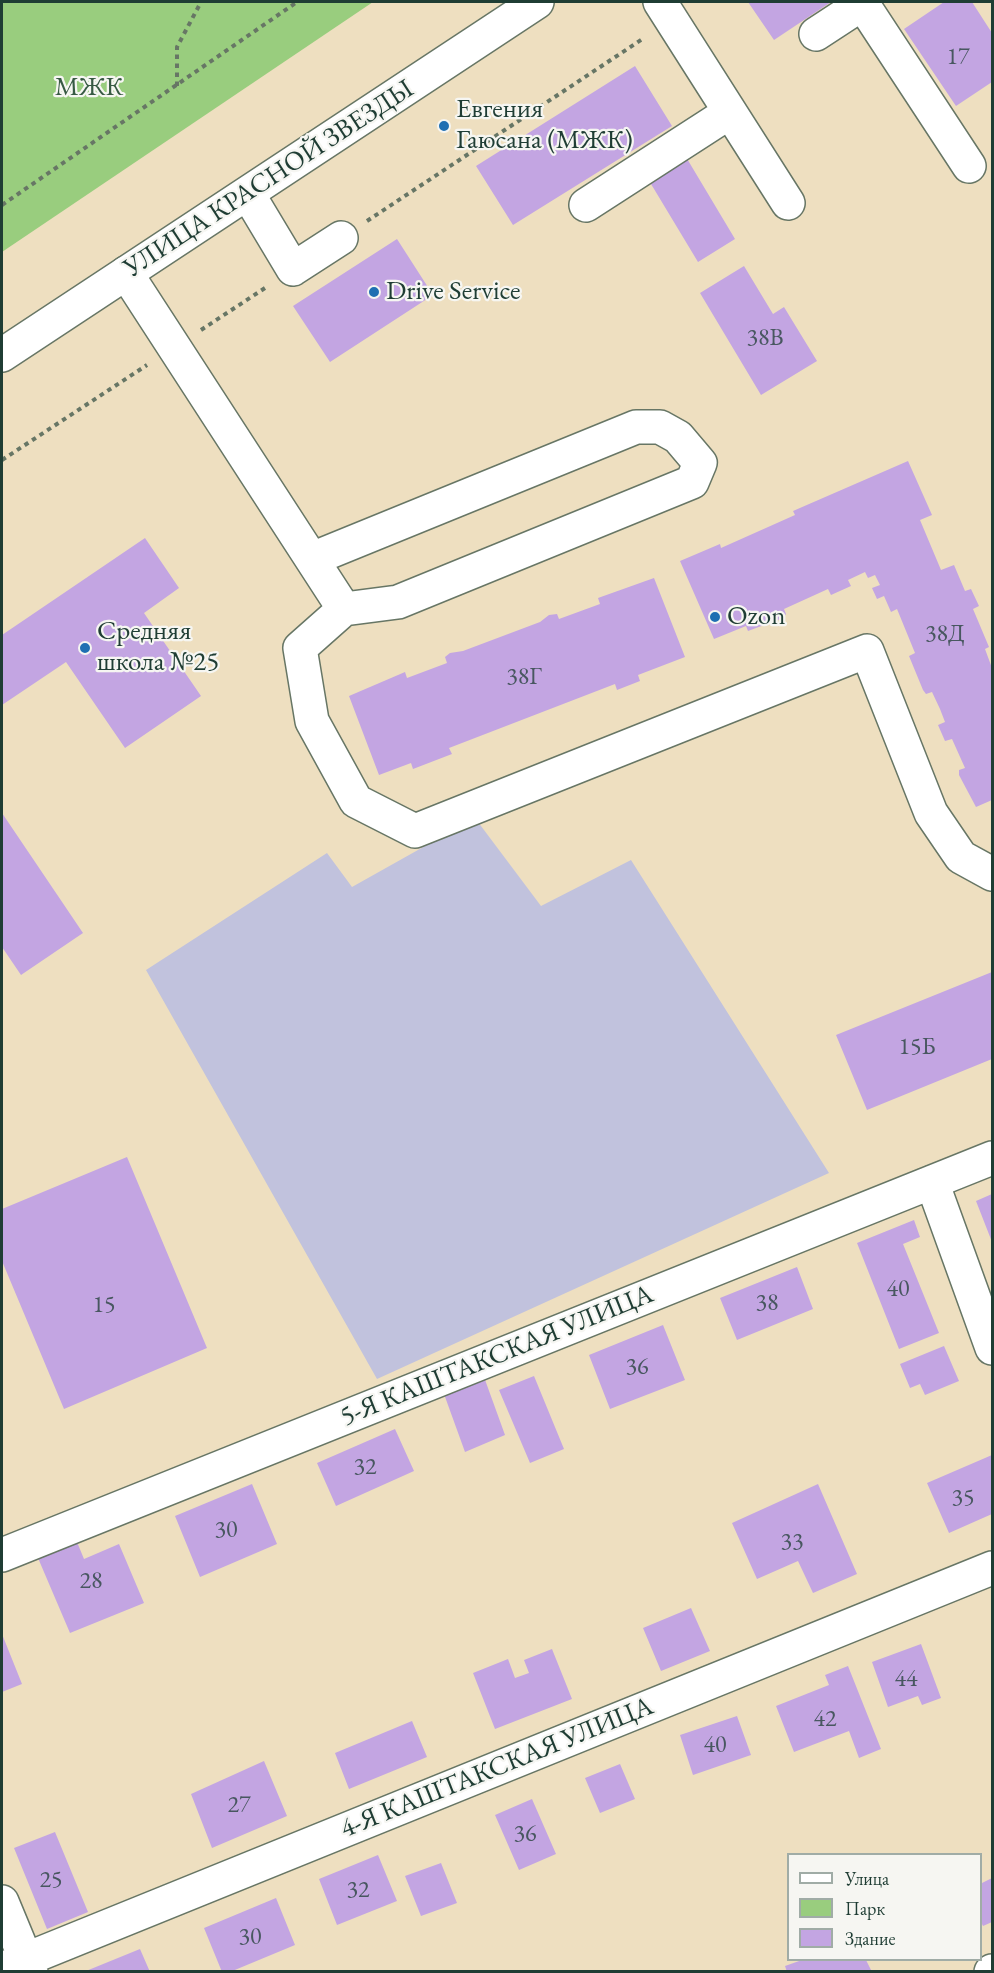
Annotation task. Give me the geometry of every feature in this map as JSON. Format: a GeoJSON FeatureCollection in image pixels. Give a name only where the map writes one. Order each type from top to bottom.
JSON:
{"type":"FeatureCollection","features":[{"type":"Feature","properties":{"kind":"street","name":"УЛИЦА КРАСНОЙ ЗВЕЗДЫ"},"geometry":{"type":"LineString","coordinates":[[2,355],[537,2]]}},
{"type":"Feature","properties":{"kind":"street"},"geometry":{"type":"LineString","coordinates":[[816,34],[864,2],[969,166]]}},
{"type":"Feature","properties":{"kind":"street"},"geometry":{"type":"LineString","coordinates":[[666,11],[788,203]]}},
{"type":"Feature","properties":{"kind":"street"},"geometry":{"type":"LineString","coordinates":[[586,205],[730,112]]}},
{"type":"Feature","properties":{"kind":"street"},"geometry":{"type":"LineString","coordinates":[[248,194],[293,269],[340,238]]}},
{"type":"Feature","properties":{"kind":"street"},"geometry":{"type":"LineString","coordinates":[[126,273],[344,609]]}},
{"type":"Feature","properties":{"kind":"street"},"geometry":{"type":"LineString","coordinates":[[312,559],[636,428],[660,426],[678,437],[700,463],[692,482],[398,602],[344,609],[300,648],[312,721],[356,801],[415,831],[867,651],[931,813],[961,857],[993,874]]}},
{"type":"Feature","properties":{"kind":"street","name":"5-Я КАШТАКСКАЯ УЛИЦА"},"geometry":{"type":"LineString","coordinates":[[2,1555],[993,1158]]}},
{"type":"Feature","properties":{"kind":"street"},"geometry":{"type":"LineString","coordinates":[[932,1182],[993,1348]]}},
{"type":"Feature","properties":{"kind":"street","name":"4-Я КАШТАКСКАЯ УЛИЦА"},"geometry":{"type":"LineString","coordinates":[[20,1967],[993,1568]]}},
{"type":"Feature","properties":{"kind":"street"},"geometry":{"type":"LineString","coordinates":[[2,1902],[20,1967]]}},
{"type":"Feature","properties":{"kind":"path"},"geometry":{"type":"LineString","coordinates":[[177,86],[177,47],[201,2]]}},
{"type":"Feature","properties":{"kind":"path"},"geometry":{"type":"LineString","coordinates":[[2,205],[297,2]]}},
{"type":"Feature","properties":{"kind":"path"},"geometry":{"type":"LineString","coordinates":[[340,238],[666,11]]}},
{"type":"Feature","properties":{"kind":"shaded area"},"geometry":{"type":"Polygon","coordinates":[[[475,818],[541,906],[631,860],[829,1173],[377,1379],[146,970],[327,853],[352,887],[475,818]]]}},
{"type":"Feature","properties":{"kind":"green space","name":"МЖК"},"geometry":{"type":"Polygon","coordinates":[[[2,2],[373,2],[2,252],[2,2]]]}},
{"type":"Feature","properties":{"kind":"building"},"geometry":{"type":"Polygon","coordinates":[[[748,2],[831,2],[774,40],[748,2]]]}},
{"type":"Feature","properties":{"kind":"building"},"geometry":{"type":"Polygon","coordinates":[[[944,2],[972,2],[992,33],[992,82],[956,106],[904,29],[944,2]]]}},
{"type":"Feature","properties":{"kind":"building"},"geometry":{"type":"Polygon","coordinates":[[[635,66],[672,126],[513,225],[476,166],[635,66]]]}},
{"type":"Feature","properties":{"kind":"building"},"geometry":{"type":"Polygon","coordinates":[[[686,157],[735,239],[698,262],[648,179],[686,157]]]}},
{"type":"Feature","properties":{"kind":"building"},"geometry":{"type":"Polygon","coordinates":[[[397,239],[433,295],[330,362],[293,306],[397,239]]]}},
{"type":"Feature","properties":{"kind":"building"},"geometry":{"type":"Polygon","coordinates":[[[744,266],[773,314],[784,307],[817,361],[761,395],[700,293],[744,266]]]}},
{"type":"Feature","properties":{"kind":"building"},"geometry":{"type":"Polygon","coordinates":[[[908,461],[932,515],[920,520],[941,570],[954,565],[965,591],[971,589],[979,606],[973,609],[989,647],[985,649],[992,668],[992,800],[976,807],[959,775],[959,770],[965,768],[952,739],[945,741],[938,725],[945,722],[940,709],[932,692],[926,694],[923,690],[909,656],[915,653],[897,609],[891,612],[884,596],[877,599],[872,588],[880,585],[875,575],[868,578],[865,572],[848,580],[851,586],[831,595],[828,589],[784,609],[786,614],[783,618],[748,631],[746,626],[714,639],[680,561],[720,544],[721,548],[795,515],[793,511],[908,461]]]}},
{"type":"Feature","properties":{"kind":"building","name":"Средняя школа №25"},"geometry":{"type":"Polygon","coordinates":[[[145,538],[179,588],[144,613],[201,696],[125,748],[66,662],[2,705],[2,635],[145,538]]]}},
{"type":"Feature","properties":{"kind":"building"},"geometry":{"type":"Polygon","coordinates":[[[654,578],[685,657],[638,675],[640,681],[617,690],[615,684],[449,748],[452,754],[413,769],[411,763],[379,775],[349,696],[405,672],[407,678],[447,663],[445,657],[450,653],[463,651],[540,622],[549,615],[557,614],[559,619],[600,604],[598,598],[654,578]]]}},
{"type":"Feature","properties":{"kind":"building"},"geometry":{"type":"Polygon","coordinates":[[[2,813],[83,933],[21,975],[2,947],[2,813]]]}},
{"type":"Feature","properties":{"kind":"building"},"geometry":{"type":"Polygon","coordinates":[[[992,972],[992,1059],[867,1110],[836,1035],[992,972]]]}},
{"type":"Feature","properties":{"kind":"building"},"geometry":{"type":"Polygon","coordinates":[[[127,1157],[207,1348],[64,1409],[2,1261],[2,1209],[127,1157]]]}},
{"type":"Feature","properties":{"kind":"building"},"geometry":{"type":"Polygon","coordinates":[[[992,1194],[992,1242],[976,1201],[992,1194]]]}},
{"type":"Feature","properties":{"kind":"building"},"geometry":{"type":"Polygon","coordinates":[[[914,1220],[920,1237],[903,1244],[939,1333],[899,1349],[857,1243],[914,1220]]]}},
{"type":"Feature","properties":{"kind":"building"},"geometry":{"type":"Polygon","coordinates":[[[797,1267],[813,1309],[737,1340],[720,1298],[797,1267]]]}},
{"type":"Feature","properties":{"kind":"building"},"geometry":{"type":"Polygon","coordinates":[[[663,1325],[685,1380],[610,1409],[589,1355],[663,1325]]]}},
{"type":"Feature","properties":{"kind":"building"},"geometry":{"type":"Polygon","coordinates":[[[944,1346],[959,1381],[925,1395],[920,1384],[910,1388],[900,1364],[944,1346]]]}},
{"type":"Feature","properties":{"kind":"building"},"geometry":{"type":"Polygon","coordinates":[[[534,1376],[564,1449],[530,1463],[499,1390],[534,1376]]]}},
{"type":"Feature","properties":{"kind":"building"},"geometry":{"type":"Polygon","coordinates":[[[484,1377],[505,1435],[465,1452],[444,1394],[484,1377]]]}},
{"type":"Feature","properties":{"kind":"building"},"geometry":{"type":"Polygon","coordinates":[[[395,1429],[414,1471],[336,1506],[317,1463],[395,1429]]]}},
{"type":"Feature","properties":{"kind":"building"},"geometry":{"type":"Polygon","coordinates":[[[992,1455],[992,1514],[949,1533],[927,1483],[992,1455]]]}},
{"type":"Feature","properties":{"kind":"building"},"geometry":{"type":"Polygon","coordinates":[[[252,1484],[277,1544],[200,1577],[175,1516],[252,1484]]]}},
{"type":"Feature","properties":{"kind":"building"},"geometry":{"type":"Polygon","coordinates":[[[818,1484],[857,1574],[813,1593],[798,1561],[757,1579],[732,1523],[818,1484]]]}},
{"type":"Feature","properties":{"kind":"building"},"geometry":{"type":"Polygon","coordinates":[[[77,1542],[84,1559],[119,1544],[144,1603],[70,1633],[38,1558],[77,1542]]]}},
{"type":"Feature","properties":{"kind":"building"},"geometry":{"type":"Polygon","coordinates":[[[691,1608],[710,1651],[661,1671],[643,1628],[691,1608]]]}},
{"type":"Feature","properties":{"kind":"building"},"geometry":{"type":"Polygon","coordinates":[[[2,1634],[22,1684],[2,1692],[2,1634]]]}},
{"type":"Feature","properties":{"kind":"building"},"geometry":{"type":"Polygon","coordinates":[[[921,1644],[941,1698],[922,1705],[918,1696],[888,1707],[872,1662],[921,1644]]]}},
{"type":"Feature","properties":{"kind":"building"},"geometry":{"type":"Polygon","coordinates":[[[552,1649],[572,1699],[495,1729],[473,1673],[508,1659],[515,1678],[529,1673],[524,1660],[552,1649]]]}},
{"type":"Feature","properties":{"kind":"building"},"geometry":{"type":"Polygon","coordinates":[[[848,1666],[881,1749],[859,1758],[849,1731],[794,1752],[776,1706],[829,1685],[825,1675],[848,1666]]]}},
{"type":"Feature","properties":{"kind":"building"},"geometry":{"type":"Polygon","coordinates":[[[737,1716],[751,1755],[693,1775],[680,1735],[737,1716]]]}},
{"type":"Feature","properties":{"kind":"building"},"geometry":{"type":"Polygon","coordinates":[[[412,1721],[427,1757],[349,1789],[335,1753],[412,1721]]]}},
{"type":"Feature","properties":{"kind":"building"},"geometry":{"type":"Polygon","coordinates":[[[264,1761],[287,1816],[212,1848],[191,1794],[264,1761]]]}},
{"type":"Feature","properties":{"kind":"building"},"geometry":{"type":"Polygon","coordinates":[[[620,1764],[635,1799],[600,1813],[585,1778],[620,1764]]]}},
{"type":"Feature","properties":{"kind":"building"},"geometry":{"type":"Polygon","coordinates":[[[532,1799],[556,1854],[519,1870],[495,1815],[532,1799]]]}},
{"type":"Feature","properties":{"kind":"building"},"geometry":{"type":"Polygon","coordinates":[[[55,1832],[88,1912],[47,1929],[14,1848],[55,1832]]]}},
{"type":"Feature","properties":{"kind":"building"},"geometry":{"type":"Polygon","coordinates":[[[378,1855],[397,1901],[337,1925],[319,1879],[378,1855]]]}},
{"type":"Feature","properties":{"kind":"building"},"geometry":{"type":"Polygon","coordinates":[[[441,1863],[457,1903],[421,1916],[405,1876],[441,1863]]]}},
{"type":"Feature","properties":{"kind":"building"},"geometry":{"type":"Polygon","coordinates":[[[992,1878],[992,1922],[983,1926],[982,1924],[982,1883],[992,1878]]]}},
{"type":"Feature","properties":{"kind":"building"},"geometry":{"type":"Polygon","coordinates":[[[276,1898],[295,1945],[230,1972],[222,1972],[204,1928],[276,1898]]]}},
{"type":"Feature","properties":{"kind":"building"},"geometry":{"type":"Polygon","coordinates":[[[140,1949],[150,1972],[86,1972],[86,1971],[140,1949]]]}},
{"type":"Feature","properties":{"kind":"building"},"geometry":{"type":"Polygon","coordinates":[[[799,1961],[866,1961],[871,1970],[787,1972],[785,1966],[799,1961]]]}},
{"type":"Feature","properties":{"kind":"place","name":"Евгения Гаюсана (МЖК)"},"geometry":{"type":"Point","coordinates":[444,126]}},
{"type":"Feature","properties":{"kind":"place","name":"Drive Service"},"geometry":{"type":"Point","coordinates":[374,292]}},
{"type":"Feature","properties":{"kind":"place","name":"Ozon"},"geometry":{"type":"Point","coordinates":[715,617]}},
{"type":"Feature","properties":{"kind":"place","name":"Средняя школа №25"},"geometry":{"type":"Point","coordinates":[85,648]}}]}
